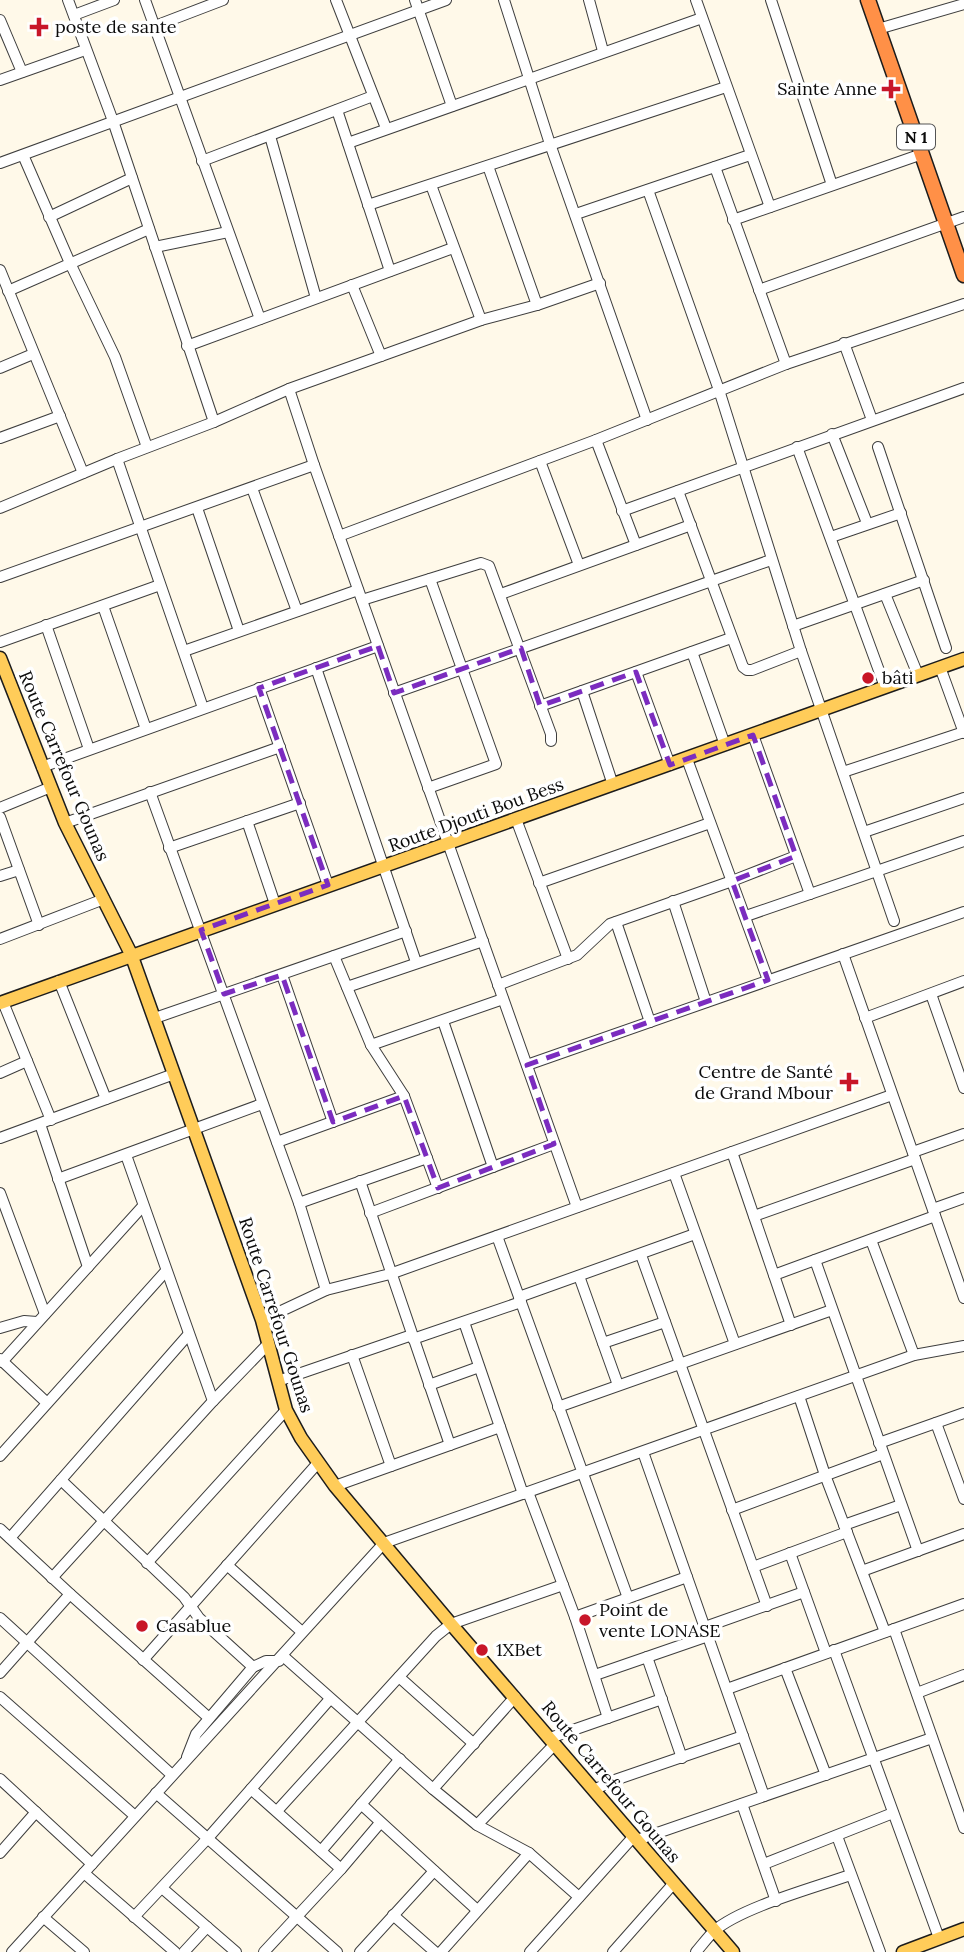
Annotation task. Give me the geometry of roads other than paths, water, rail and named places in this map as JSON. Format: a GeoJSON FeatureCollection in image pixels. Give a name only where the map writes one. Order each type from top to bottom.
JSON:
{"type":"FeatureCollection","features":[{"type":"Feature","properties":{"kind":"highway","name":"N 1"},"geometry":{"type":"LineString","coordinates":[[868,0],[964,275]]}},
{"type":"Feature","properties":{"kind":"main road","name":"Route Carrefour Gounas"},"geometry":{"type":"LineString","coordinates":[[0,658],[65,822],[131,954],[261,1320],[286,1409],[301,1438],[335,1486],[733,1952]]}},
{"type":"Feature","properties":{"kind":"main road","name":"Route Djouti Bou Bess"},"geometry":{"type":"LineString","coordinates":[[2,1002],[964,659]]}},
{"type":"Feature","properties":{"kind":"main road"},"geometry":{"type":"LineString","coordinates":[[902,1952],[918,1950],[939,1938],[964,1930]]}},
{"type":"Feature","properties":{"kind":"street"},"geometry":{"type":"LineString","coordinates":[[68,0],[113,121],[214,422]]}},
{"type":"Feature","properties":{"kind":"street"},"geometry":{"type":"LineString","coordinates":[[74,15],[114,0]]}},
{"type":"Feature","properties":{"kind":"street"},"geometry":{"type":"LineString","coordinates":[[145,0],[260,319]]}},
{"type":"Feature","properties":{"kind":"street"},"geometry":{"type":"LineString","coordinates":[[155,26],[223,0]]}},
{"type":"Feature","properties":{"kind":"street"},"geometry":{"type":"LineString","coordinates":[[336,0],[386,128]]}},
{"type":"Feature","properties":{"kind":"street"},"geometry":{"type":"LineString","coordinates":[[0,163],[350,36],[417,5],[446,0]]}},
{"type":"Feature","properties":{"kind":"street"},"geometry":{"type":"LineString","coordinates":[[504,0],[550,144],[647,420]]}},
{"type":"Feature","properties":{"kind":"street"},"geometry":{"type":"LineString","coordinates":[[589,0],[603,51]]}},
{"type":"Feature","properties":{"kind":"street"},"geometry":{"type":"LineString","coordinates":[[696,0],[771,207]]}},
{"type":"Feature","properties":{"kind":"street"},"geometry":{"type":"LineString","coordinates":[[771,0],[832,185]]}},
{"type":"Feature","properties":{"kind":"street"},"geometry":{"type":"LineString","coordinates":[[878,29],[964,4]]}},
{"type":"Feature","properties":{"kind":"street"},"geometry":{"type":"LineString","coordinates":[[417,5],[452,106]]}},
{"type":"Feature","properties":{"kind":"street"},"geometry":{"type":"LineString","coordinates":[[348,143],[702,18]]}},
{"type":"Feature","properties":{"kind":"street"},"geometry":{"type":"LineString","coordinates":[[0,20],[4,38],[22,72]]}},
{"type":"Feature","properties":{"kind":"street"},"geometry":{"type":"LineString","coordinates":[[0,80],[85,50]]}},
{"type":"Feature","properties":{"kind":"street"},"geometry":{"type":"LineString","coordinates":[[368,205],[726,87]]}},
{"type":"Feature","properties":{"kind":"street"},"geometry":{"type":"LineString","coordinates":[[202,161],[373,96]]}},
{"type":"Feature","properties":{"kind":"street"},"geometry":{"type":"LineString","coordinates":[[337,110],[390,271]]}},
{"type":"Feature","properties":{"kind":"street"},"geometry":{"type":"LineString","coordinates":[[270,136],[316,298]]}},
{"type":"Feature","properties":{"kind":"street"},"geometry":{"type":"LineString","coordinates":[[733,220],[922,154]]}},
{"type":"Feature","properties":{"kind":"street"},"geometry":{"type":"LineString","coordinates":[[23,155],[70,263],[116,357],[147,447]]}},
{"type":"Feature","properties":{"kind":"street"},"geometry":{"type":"LineString","coordinates":[[576,214],[750,155]]}},
{"type":"Feature","properties":{"kind":"street"},"geometry":{"type":"LineString","coordinates":[[488,166],[537,305]]}},
{"type":"Feature","properties":{"kind":"street"},"geometry":{"type":"LineString","coordinates":[[715,167],[786,363]]}},
{"type":"Feature","properties":{"kind":"street"},"geometry":{"type":"LineString","coordinates":[[49,217],[132,178]]}},
{"type":"Feature","properties":{"kind":"street"},"geometry":{"type":"LineString","coordinates":[[430,185],[481,320]]}},
{"type":"Feature","properties":{"kind":"street"},"geometry":{"type":"LineString","coordinates":[[648,190],[719,390],[771,561],[894,921]]}},
{"type":"Feature","properties":{"kind":"street"},"geometry":{"type":"LineString","coordinates":[[758,290],[964,217]]}},
{"type":"Feature","properties":{"kind":"street"},"geometry":{"type":"LineString","coordinates":[[8,291],[149,229]]}},
{"type":"Feature","properties":{"kind":"street"},"geometry":{"type":"LineString","coordinates":[[155,247],[228,232]]}},
{"type":"Feature","properties":{"kind":"street"},"geometry":{"type":"LineString","coordinates":[[187,346],[453,248]]}},
{"type":"Feature","properties":{"kind":"street"},"geometry":{"type":"LineString","coordinates":[[0,270],[83,473]]}},
{"type":"Feature","properties":{"kind":"street"},"geometry":{"type":"LineString","coordinates":[[0,508],[289,389],[481,320],[537,305],[600,283]]}},
{"type":"Feature","properties":{"kind":"street"},"geometry":{"type":"LineString","coordinates":[[352,285],[381,356]]}},
{"type":"Feature","properties":{"kind":"street"},"geometry":{"type":"LineString","coordinates":[[339,536],[596,440],[786,363],[964,304]]}},
{"type":"Feature","properties":{"kind":"street"},"geometry":{"type":"LineString","coordinates":[[844,343],[872,420]]}},
{"type":"Feature","properties":{"kind":"street"},"geometry":{"type":"LineString","coordinates":[[0,368],[33,354]]}},
{"type":"Feature","properties":{"kind":"street"},"geometry":{"type":"LineString","coordinates":[[622,511],[964,388]]}},
{"type":"Feature","properties":{"kind":"street"},"geometry":{"type":"LineString","coordinates":[[289,389],[577,1208]]}},
{"type":"Feature","properties":{"kind":"street"},"geometry":{"type":"LineString","coordinates":[[0,438],[60,416]]}},
{"type":"Feature","properties":{"kind":"street"},"geometry":{"type":"LineString","coordinates":[[832,434],[867,523]]}},
{"type":"Feature","properties":{"kind":"street"},"geometry":{"type":"LineString","coordinates":[[596,440],[636,545]]}},
{"type":"Feature","properties":{"kind":"street"},"geometry":{"type":"LineString","coordinates":[[796,447],[885,687]]}},
{"type":"Feature","properties":{"kind":"street"},"geometry":{"type":"LineString","coordinates":[[878,447],[946,648]]}},
{"type":"Feature","properties":{"kind":"street"},"geometry":{"type":"LineString","coordinates":[[117,459],[203,708]]}},
{"type":"Feature","properties":{"kind":"street"},"geometry":{"type":"LineString","coordinates":[[540,461],[579,565]]}},
{"type":"Feature","properties":{"kind":"street"},"geometry":{"type":"LineString","coordinates":[[0,577],[314,464]]}},
{"type":"Feature","properties":{"kind":"street"},"geometry":{"type":"LineString","coordinates":[[252,488],[297,611]]}},
{"type":"Feature","properties":{"kind":"street"},"geometry":{"type":"LineString","coordinates":[[678,491],[743,667],[747,670],[801,652]]}},
{"type":"Feature","properties":{"kind":"street"},"geometry":{"type":"LineString","coordinates":[[197,508],[239,631]]}},
{"type":"Feature","properties":{"kind":"street"},"geometry":{"type":"LineString","coordinates":[[831,537],[901,513]]}},
{"type":"Feature","properties":{"kind":"street"},"geometry":{"type":"LineString","coordinates":[[501,594],[691,526]]}},
{"type":"Feature","properties":{"kind":"street"},"geometry":{"type":"LineString","coordinates":[[394,693],[771,561]]}},
{"type":"Feature","properties":{"kind":"street"},"geometry":{"type":"LineString","coordinates":[[362,600],[485,563],[489,566],[501,594],[551,734],[551,741]]}},
{"type":"Feature","properties":{"kind":"street"},"geometry":{"type":"LineString","coordinates":[[428,788],[496,764],[430,579]]}},
{"type":"Feature","properties":{"kind":"street"},"geometry":{"type":"LineString","coordinates":[[793,626],[924,580]]}},
{"type":"Feature","properties":{"kind":"street"},"geometry":{"type":"LineString","coordinates":[[0,642],[160,585]]}},
{"type":"Feature","properties":{"kind":"street"},"geometry":{"type":"LineString","coordinates":[[184,651],[358,590]]}},
{"type":"Feature","properties":{"kind":"street"},"geometry":{"type":"LineString","coordinates":[[885,594],[918,675]]}},
{"type":"Feature","properties":{"kind":"street"},"geometry":{"type":"LineString","coordinates":[[103,606],[146,729]]}},
{"type":"Feature","properties":{"kind":"street"},"geometry":{"type":"LineString","coordinates":[[46,625],[89,749]]}},
{"type":"Feature","properties":{"kind":"street"},"geometry":{"type":"LineString","coordinates":[[540,706],[731,638]]}},
{"type":"Feature","properties":{"kind":"street"},"geometry":{"type":"LineString","coordinates":[[42,767],[378,646]]}},
{"type":"Feature","properties":{"kind":"street"},"geometry":{"type":"LineString","coordinates":[[692,652],[725,745]]}},
{"type":"Feature","properties":{"kind":"street"},"geometry":{"type":"LineString","coordinates":[[843,772],[964,733],[940,667]]}},
{"type":"Feature","properties":{"kind":"street"},"geometry":{"type":"LineString","coordinates":[[316,668],[416,962]]}},
{"type":"Feature","properties":{"kind":"street"},"geometry":{"type":"LineString","coordinates":[[636,672],[670,765]]}},
{"type":"Feature","properties":{"kind":"street"},"geometry":{"type":"LineString","coordinates":[[259,688],[328,885]]}},
{"type":"Feature","properties":{"kind":"street"},"geometry":{"type":"LineString","coordinates":[[582,691],[613,785]]}},
{"type":"Feature","properties":{"kind":"street"},"geometry":{"type":"LineString","coordinates":[[753,735],[810,894]]}},
{"type":"Feature","properties":{"kind":"street"},"geometry":{"type":"LineString","coordinates":[[65,822],[280,747]]}},
{"type":"Feature","properties":{"kind":"street"},"geometry":{"type":"LineString","coordinates":[[687,759],[768,981]]}},
{"type":"Feature","properties":{"kind":"street"},"geometry":{"type":"LineString","coordinates":[[0,808],[51,787]]}},
{"type":"Feature","properties":{"kind":"street"},"geometry":{"type":"LineString","coordinates":[[150,792],[299,1203],[326,1290]]}},
{"type":"Feature","properties":{"kind":"street"},"geometry":{"type":"LineString","coordinates":[[864,832],[964,799]]}},
{"type":"Feature","properties":{"kind":"street"},"geometry":{"type":"LineString","coordinates":[[169,848],[300,803]]}},
{"type":"Feature","properties":{"kind":"street"},"geometry":{"type":"LineString","coordinates":[[0,817],[39,925]]}},
{"type":"Feature","properties":{"kind":"street"},"geometry":{"type":"LineString","coordinates":[[516,819],[568,960]]}},
{"type":"Feature","properties":{"kind":"street"},"geometry":{"type":"LineString","coordinates":[[247,821],[275,904]]}},
{"type":"Feature","properties":{"kind":"street"},"geometry":{"type":"LineString","coordinates":[[540,883],[710,823]]}},
{"type":"Feature","properties":{"kind":"street"},"geometry":{"type":"LineString","coordinates":[[746,916],[964,841]]}},
{"type":"Feature","properties":{"kind":"street"},"geometry":{"type":"LineString","coordinates":[[498,985],[568,960],[577,955],[605,927],[616,922],[796,856]]}},
{"type":"Feature","properties":{"kind":"street"},"geometry":{"type":"LineString","coordinates":[[0,876],[19,870]]}},
{"type":"Feature","properties":{"kind":"street"},"geometry":{"type":"LineString","coordinates":[[0,939],[104,899]]}},
{"type":"Feature","properties":{"kind":"street"},"geometry":{"type":"LineString","coordinates":[[673,901],[706,1002]]}},
{"type":"Feature","properties":{"kind":"street"},"geometry":{"type":"LineString","coordinates":[[527,1065],[964,912]]}},
{"type":"Feature","properties":{"kind":"street"},"geometry":{"type":"LineString","coordinates":[[616,922],[650,1022]]}},
{"type":"Feature","properties":{"kind":"street"},"geometry":{"type":"LineString","coordinates":[[155,1018],[406,931]]}},
{"type":"Feature","properties":{"kind":"street"},"geometry":{"type":"LineString","coordinates":[[347,987],[482,941]]}},
{"type":"Feature","properties":{"kind":"street"},"geometry":{"type":"LineString","coordinates":[[843,954],[964,1298]]}},
{"type":"Feature","properties":{"kind":"street"},"geometry":{"type":"LineString","coordinates":[[334,956],[371,1045],[404,1096],[438,1188]]}},
{"type":"Feature","properties":{"kind":"street"},"geometry":{"type":"LineString","coordinates":[[282,975],[333,1122]]}},
{"type":"Feature","properties":{"kind":"street"},"geometry":{"type":"LineString","coordinates":[[59,981],[106,1099]]}},
{"type":"Feature","properties":{"kind":"street"},"geometry":{"type":"LineString","coordinates":[[865,1018],[964,981]]}},
{"type":"Feature","properties":{"kind":"street"},"geometry":{"type":"LineString","coordinates":[[931,993],[964,1088]]}},
{"type":"Feature","properties":{"kind":"street"},"geometry":{"type":"LineString","coordinates":[[371,1045],[503,999]]}},
{"type":"Feature","properties":{"kind":"street"},"geometry":{"type":"LineString","coordinates":[[2,1002],[51,1120]]}},
{"type":"Feature","properties":{"kind":"street"},"geometry":{"type":"LineString","coordinates":[[443,1021],[493,1167]]}},
{"type":"Feature","properties":{"kind":"street"},"geometry":{"type":"LineString","coordinates":[[0,1073],[27,1061]]}},
{"type":"Feature","properties":{"kind":"street"},"geometry":{"type":"LineString","coordinates":[[0,1138],[174,1074]]}},
{"type":"Feature","properties":{"kind":"street"},"geometry":{"type":"LineString","coordinates":[[261,1320],[326,1290],[390,1274],[892,1095]]}},
{"type":"Feature","properties":{"kind":"street"},"geometry":{"type":"LineString","coordinates":[[277,1142],[404,1096]]}},
{"type":"Feature","properties":{"kind":"street"},"geometry":{"type":"LineString","coordinates":[[58,1179],[262,1104]]}},
{"type":"Feature","properties":{"kind":"street"},"geometry":{"type":"LineString","coordinates":[[40,1124],[88,1267]]}},
{"type":"Feature","properties":{"kind":"street"},"geometry":{"type":"LineString","coordinates":[[754,1216],[914,1156],[964,1134]]}},
{"type":"Feature","properties":{"kind":"street"},"geometry":{"type":"LineString","coordinates":[[370,1213],[554,1144]]}},
{"type":"Feature","properties":{"kind":"street"},"geometry":{"type":"LineString","coordinates":[[732,1152],[791,1325]]}},
{"type":"Feature","properties":{"kind":"street"},"geometry":{"type":"LineString","coordinates":[[126,1156],[213,1401]]}},
{"type":"Feature","properties":{"kind":"street"},"geometry":{"type":"LineString","coordinates":[[299,1203],[427,1158]]}},
{"type":"Feature","properties":{"kind":"street"},"geometry":{"type":"LineString","coordinates":[[674,1173],[735,1344]]}},
{"type":"Feature","properties":{"kind":"street"},"geometry":{"type":"LineString","coordinates":[[360,1181],[450,1445]]}},
{"type":"Feature","properties":{"kind":"street"},"geometry":{"type":"LineString","coordinates":[[0,1193],[41,1318]]}},
{"type":"Feature","properties":{"kind":"street"},"geometry":{"type":"LineString","coordinates":[[774,1275],[871,1240],[964,1198]]}},
{"type":"Feature","properties":{"kind":"street"},"geometry":{"type":"LineString","coordinates":[[46,1402],[1,1361],[143,1206]]}},
{"type":"Feature","properties":{"kind":"street"},"geometry":{"type":"LineString","coordinates":[[278,1381],[464,1322],[695,1234]]}},
{"type":"Feature","properties":{"kind":"street"},"geometry":{"type":"LineString","coordinates":[[498,1236],[628,1598]]}},
{"type":"Feature","properties":{"kind":"street"},"geometry":{"type":"LineString","coordinates":[[871,1240],[914,1356]]}},
{"type":"Feature","properties":{"kind":"street"},"geometry":{"type":"LineString","coordinates":[[641,1255],[767,1606]]}},
{"type":"Feature","properties":{"kind":"street"},"geometry":{"type":"LineString","coordinates":[[814,1260],[918,1550]]}},
{"type":"Feature","properties":{"kind":"street"},"geometry":{"type":"LineString","coordinates":[[0,1456],[4,1444],[166,1271]]}},
{"type":"Feature","properties":{"kind":"street"},"geometry":{"type":"LineString","coordinates":[[579,1276],[618,1385]]}},
{"type":"Feature","properties":{"kind":"street"},"geometry":{"type":"LineString","coordinates":[[558,1407],[832,1311]]}},
{"type":"Feature","properties":{"kind":"street"},"geometry":{"type":"LineString","coordinates":[[0,1328],[41,1318]]}},
{"type":"Feature","properties":{"kind":"street"},"geometry":{"type":"LineString","coordinates":[[464,1322],[500,1427],[575,1617],[608,1718]]}},
{"type":"Feature","properties":{"kind":"street"},"geometry":{"type":"LineString","coordinates":[[603,1343],[665,1322]]}},
{"type":"Feature","properties":{"kind":"street"},"geometry":{"type":"LineString","coordinates":[[10,1538],[188,1335]]}},
{"type":"Feature","properties":{"kind":"street"},"geometry":{"type":"LineString","coordinates":[[52,1578],[268,1344]]}},
{"type":"Feature","properties":{"kind":"street"},"geometry":{"type":"LineString","coordinates":[[12,1952],[384,1543],[855,1376],[914,1356],[964,1346]]}},
{"type":"Feature","properties":{"kind":"street"},"geometry":{"type":"LineString","coordinates":[[352,1356],[391,1466]]}},
{"type":"Feature","properties":{"kind":"street"},"geometry":{"type":"LineString","coordinates":[[429,1385],[479,1367]]}},
{"type":"Feature","properties":{"kind":"street"},"geometry":{"type":"LineString","coordinates":[[799,1396],[825,1475],[862,1572],[917,1693],[964,1828]]}},
{"type":"Feature","properties":{"kind":"street"},"geometry":{"type":"LineString","coordinates":[[147,1563],[286,1409]]}},
{"type":"Feature","properties":{"kind":"street"},"geometry":{"type":"LineString","coordinates":[[732,1510],[825,1475],[936,1423],[964,1413]]}},
{"type":"Feature","properties":{"kind":"street"},"geometry":{"type":"LineString","coordinates":[[936,1423],[964,1499]]}},
{"type":"Feature","properties":{"kind":"street"},"geometry":{"type":"LineString","coordinates":[[335,1486],[500,1427]]}},
{"type":"Feature","properties":{"kind":"street"},"geometry":{"type":"LineString","coordinates":[[643,1452],[764,1796]]}},
{"type":"Feature","properties":{"kind":"street"},"geometry":{"type":"LineString","coordinates":[[143,1660],[317,1464]]}},
{"type":"Feature","properties":{"kind":"street"},"geometry":{"type":"LineString","coordinates":[[61,1480],[190,1605],[198,1618],[254,1667]]}},
{"type":"Feature","properties":{"kind":"street"},"geometry":{"type":"LineString","coordinates":[[753,1567],[901,1505]]}},
{"type":"Feature","properties":{"kind":"street"},"geometry":{"type":"LineString","coordinates":[[0,1529],[209,1718]]}},
{"type":"Feature","properties":{"kind":"street"},"geometry":{"type":"LineString","coordinates":[[862,1572],[964,1534]]}},
{"type":"Feature","properties":{"kind":"street"},"geometry":{"type":"LineString","coordinates":[[790,1553],[873,1758],[939,1938]]}},
{"type":"Feature","properties":{"kind":"street"},"geometry":{"type":"LineString","coordinates":[[227,1564],[302,1632]]}},
{"type":"Feature","properties":{"kind":"street"},"geometry":{"type":"LineString","coordinates":[[575,1617],[687,1577]]}},
{"type":"Feature","properties":{"kind":"street"},"geometry":{"type":"LineString","coordinates":[[277,1811],[436,1636],[451,1624],[563,1585]]}},
{"type":"Feature","properties":{"kind":"street"},"geometry":{"type":"LineString","coordinates":[[595,1675],[647,1657],[804,1592]]}},
{"type":"Feature","properties":{"kind":"street"},"geometry":{"type":"LineString","coordinates":[[0,1673],[70,1594]]}},
{"type":"Feature","properties":{"kind":"street"},"geometry":{"type":"LineString","coordinates":[[727,1689],[964,1604]]}},
{"type":"Feature","properties":{"kind":"street"},"geometry":{"type":"LineString","coordinates":[[0,1618],[172,1775]]}},
{"type":"Feature","properties":{"kind":"street"},"geometry":{"type":"LineString","coordinates":[[647,1657],[682,1758]]}},
{"type":"Feature","properties":{"kind":"street"},"geometry":{"type":"LineString","coordinates":[[186,1761],[193,1737],[254,1667],[281,1658]]}},
{"type":"Feature","properties":{"kind":"street"},"geometry":{"type":"LineString","coordinates":[[281,1658],[477,1825],[529,1853],[579,1897]]}},
{"type":"Feature","properties":{"kind":"street"},"geometry":{"type":"LineString","coordinates":[[785,1668],[825,1775]]}},
{"type":"Feature","properties":{"kind":"street"},"geometry":{"type":"LineString","coordinates":[[917,1693],[964,1675]]}},
{"type":"Feature","properties":{"kind":"street"},"geometry":{"type":"LineString","coordinates":[[399,1677],[474,1744]]}},
{"type":"Feature","properties":{"kind":"street"},"geometry":{"type":"LineString","coordinates":[[229,1695],[240,1703]]}},
{"type":"Feature","properties":{"kind":"street"},"geometry":{"type":"LineString","coordinates":[[0,1697],[135,1816]]}},
{"type":"Feature","properties":{"kind":"street"},"geometry":{"type":"LineString","coordinates":[[433,1789],[515,1697]]}},
{"type":"Feature","properties":{"kind":"street"},"geometry":{"type":"LineString","coordinates":[[134,1917],[208,1838],[330,1699]]}},
{"type":"Feature","properties":{"kind":"street"},"geometry":{"type":"LineString","coordinates":[[477,1825],[553,1741],[662,1699]]}},
{"type":"Feature","properties":{"kind":"street"},"geometry":{"type":"LineString","coordinates":[[594,1790],[612,1781],[743,1737]]}},
{"type":"Feature","properties":{"kind":"street"},"geometry":{"type":"LineString","coordinates":[[530,1952],[635,1838],[932,1738]]}},
{"type":"Feature","properties":{"kind":"street"},"geometry":{"type":"LineString","coordinates":[[321,1851],[400,1759]]}},
{"type":"Feature","properties":{"kind":"street"},"geometry":{"type":"LineString","coordinates":[[0,1779],[92,1864]]}},
{"type":"Feature","properties":{"kind":"street"},"geometry":{"type":"LineString","coordinates":[[251,1789],[341,1869]]}},
{"type":"Feature","properties":{"kind":"street"},"geometry":{"type":"LineString","coordinates":[[156,1793],[337,1952]]}},
{"type":"Feature","properties":{"kind":"street"},"geometry":{"type":"LineString","coordinates":[[361,1804],[477,1910]]}},
{"type":"Feature","properties":{"kind":"street"},"geometry":{"type":"LineString","coordinates":[[742,1804],[776,1900]]}},
{"type":"Feature","properties":{"kind":"street"},"geometry":{"type":"LineString","coordinates":[[0,1853],[36,1812]]}},
{"type":"Feature","properties":{"kind":"street"},"geometry":{"type":"LineString","coordinates":[[764,1864],[893,1813]]}},
{"type":"Feature","properties":{"kind":"street"},"geometry":{"type":"LineString","coordinates":[[264,1952],[380,1823]]}},
{"type":"Feature","properties":{"kind":"street"},"geometry":{"type":"LineString","coordinates":[[837,1836],[880,1952]]}},
{"type":"Feature","properties":{"kind":"street"},"geometry":{"type":"LineString","coordinates":[[441,1952],[529,1853]]}},
{"type":"Feature","properties":{"kind":"street"},"geometry":{"type":"LineString","coordinates":[[360,1952],[434,1871]]}},
{"type":"Feature","properties":{"kind":"street"},"geometry":{"type":"LineString","coordinates":[[84,1873],[175,1952]]}},
{"type":"Feature","properties":{"kind":"street"},"geometry":{"type":"LineString","coordinates":[[696,1952],[715,1930],[776,1900],[850,1875]]}},
{"type":"Feature","properties":{"kind":"street"},"geometry":{"type":"LineString","coordinates":[[613,1952],[674,1883]]}},
{"type":"Feature","properties":{"kind":"street"},"geometry":{"type":"LineString","coordinates":[[162,1888],[236,1952]]}},
{"type":"Feature","properties":{"kind":"street"},"geometry":{"type":"LineString","coordinates":[[393,1915],[435,1952]]}},
{"type":"Feature","properties":{"kind":"street"},"geometry":{"type":"LineString","coordinates":[[43,1917],[84,1952]]}},
{"type":"Feature","properties":{"kind":"street"},"geometry":{"type":"LineString","coordinates":[[184,1952],[207,1927]]}},
{"type":"Feature","properties":{"kind":"place","name":"poste de sante"},"geometry":{"type":"Point","coordinates":[39,27]}},
{"type":"Feature","properties":{"kind":"place","name":"Sainte Anne"},"geometry":{"type":"Point","coordinates":[891,89]}},
{"type":"Feature","properties":{"kind":"place","name":"bâti"},"geometry":{"type":"Point","coordinates":[868,678]}},
{"type":"Feature","properties":{"kind":"place","name":"Centre de Santé de Grand Mbour"},"geometry":{"type":"Point","coordinates":[849,1082]}},
{"type":"Feature","properties":{"kind":"place","name":"Point de vente LONASE"},"geometry":{"type":"Point","coordinates":[585,1620]}},
{"type":"Feature","properties":{"kind":"place","name":"Casablue"},"geometry":{"type":"Point","coordinates":[142,1626]}},
{"type":"Feature","properties":{"kind":"place","name":"1XBet"},"geometry":{"type":"Point","coordinates":[482,1650]}}]}
